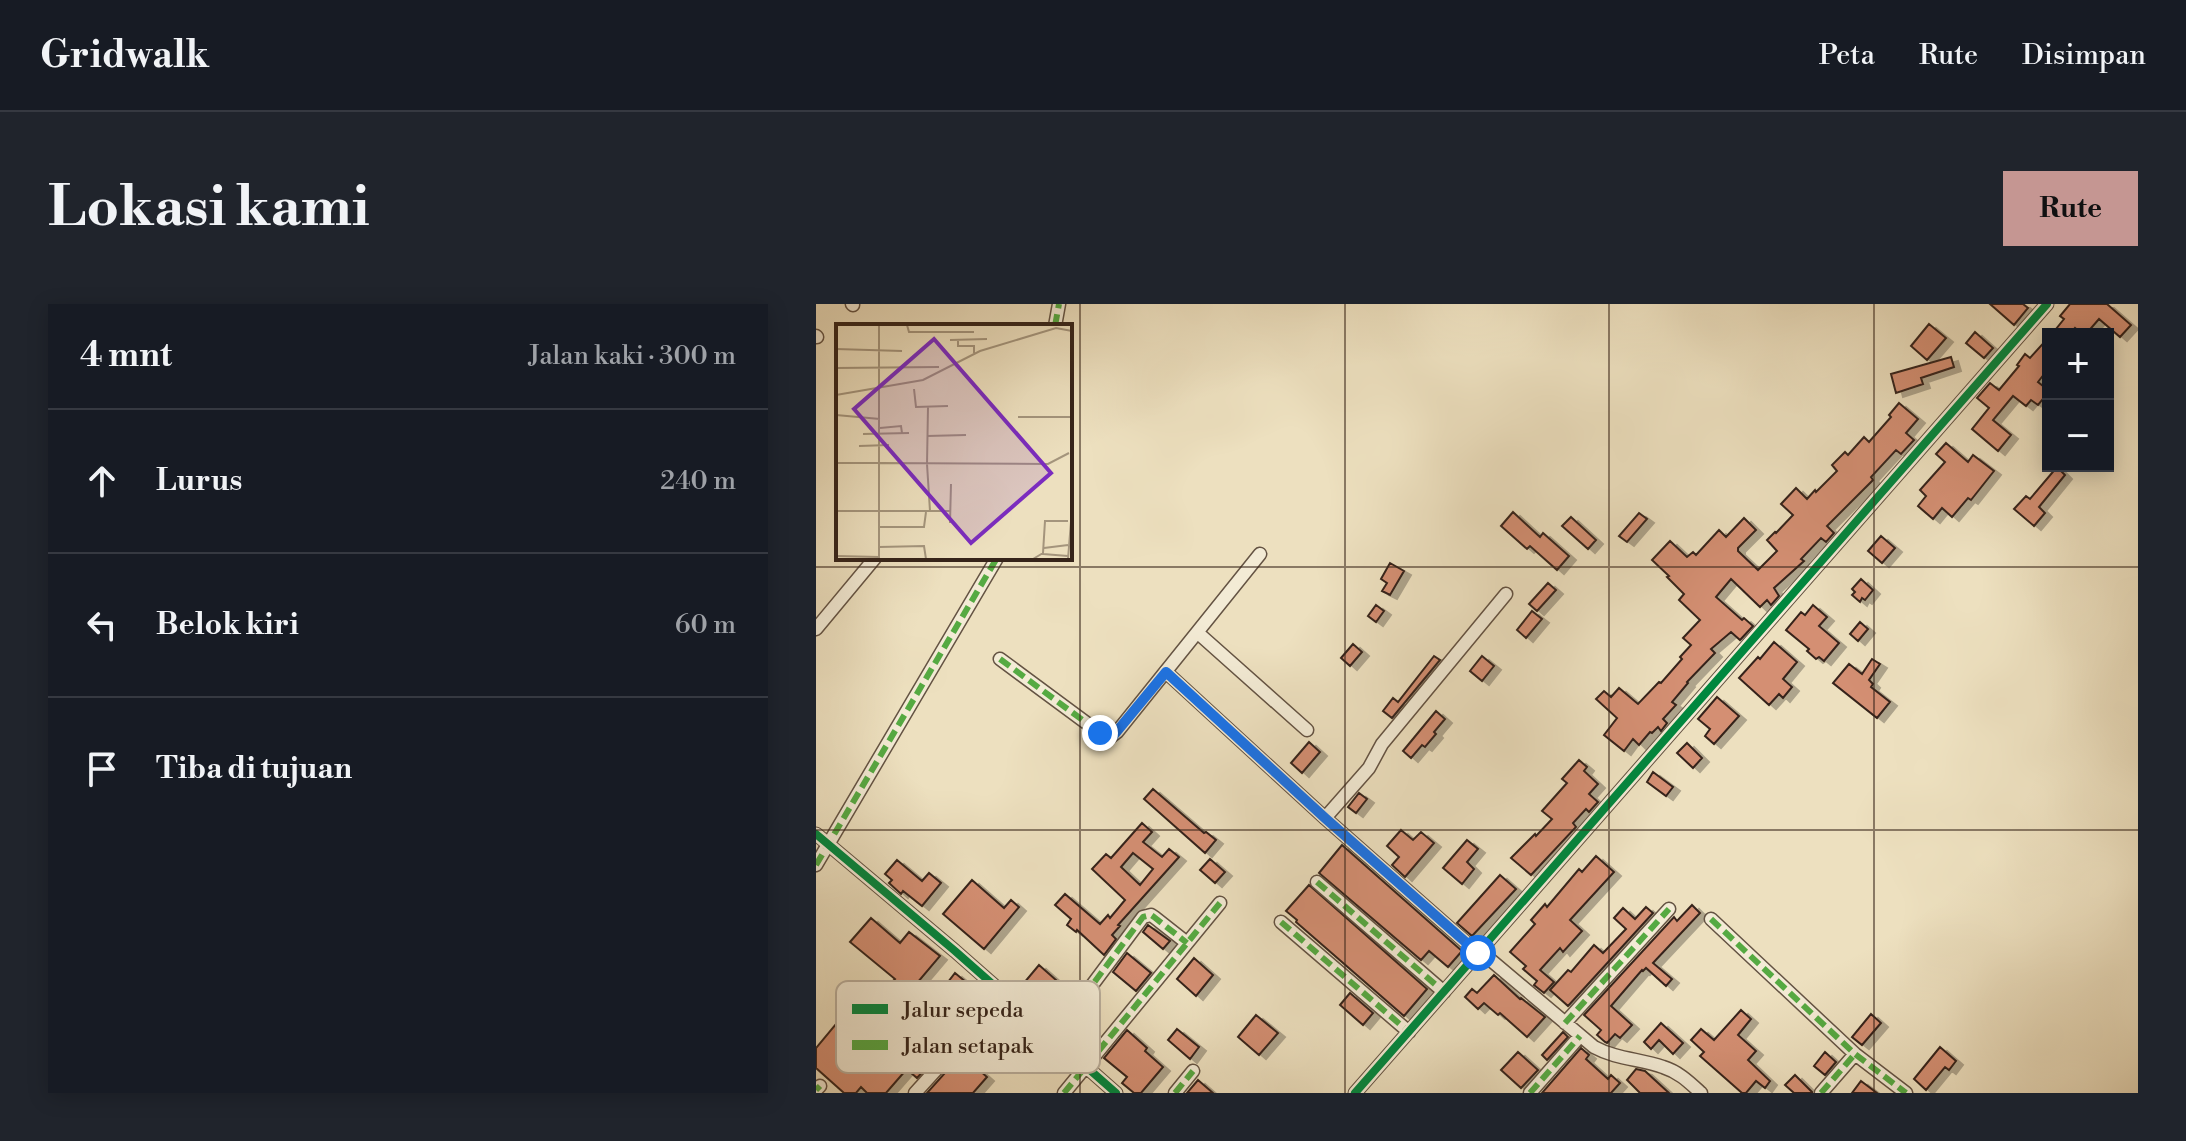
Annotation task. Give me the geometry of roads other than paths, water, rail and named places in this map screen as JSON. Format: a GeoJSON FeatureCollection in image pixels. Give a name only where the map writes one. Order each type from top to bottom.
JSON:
{"type":"FeatureCollection","features":[{"type":"Feature","properties":{"kind":"street"},"geometry":{"type":"LineString","coordinates":[[1055,324],[1059,304]]}},
{"type":"Feature","properties":{"kind":"street"},"geometry":{"type":"LineString","coordinates":[[1355,1093],[2047,304]]}},
{"type":"Feature","properties":{"kind":"street"},"geometry":{"type":"LineString","coordinates":[[1000,659],[1109,738],[1260,554]]}},
{"type":"Feature","properties":{"kind":"street"},"geometry":{"type":"LineString","coordinates":[[816,629],[873,560]]}},
{"type":"Feature","properties":{"kind":"street"},"geometry":{"type":"LineString","coordinates":[[816,865],[996,560]]}},
{"type":"Feature","properties":{"kind":"street"},"geometry":{"type":"LineString","coordinates":[[1325,818],[1369,768],[1382,744],[1506,594]]}},
{"type":"Feature","properties":{"kind":"street"},"geometry":{"type":"LineString","coordinates":[[1198,633],[1307,730]]}},
{"type":"Feature","properties":{"kind":"street"},"geometry":{"type":"LineString","coordinates":[[1166,672],[1325,818],[1580,1036],[1606,1054],[1673,1071],[1701,1093]]}},
{"type":"Feature","properties":{"kind":"street"},"geometry":{"type":"LineString","coordinates":[[816,834],[990,981]]}},
{"type":"Feature","properties":{"kind":"street"},"geometry":{"type":"LineString","coordinates":[[1317,882],[1444,992]]}},
{"type":"Feature","properties":{"kind":"street"},"geometry":{"type":"LineString","coordinates":[[1100,1049],[1220,903]]}},
{"type":"Feature","properties":{"kind":"street"},"geometry":{"type":"LineString","coordinates":[[1565,1023],[1669,909]]}},
{"type":"Feature","properties":{"kind":"street"},"geometry":{"type":"LineString","coordinates":[[1095,981],[1147,915],[1187,943]]}},
{"type":"Feature","properties":{"kind":"street"},"geometry":{"type":"LineString","coordinates":[[1711,919],[1855,1054],[1906,1093]]}},
{"type":"Feature","properties":{"kind":"street"},"geometry":{"type":"LineString","coordinates":[[1281,922],[1409,1032]]}},
{"type":"Feature","properties":{"kind":"street"},"geometry":{"type":"LineString","coordinates":[[1530,1093],[1580,1036]]}},
{"type":"Feature","properties":{"kind":"street"},"geometry":{"type":"LineString","coordinates":[[1821,1093],[1855,1054]]}},
{"type":"Feature","properties":{"kind":"street"},"geometry":{"type":"LineString","coordinates":[[1175,1093],[1193,1071]]}},
{"type":"Feature","properties":{"kind":"street"},"geometry":{"type":"LineString","coordinates":[[915,1093],[933,1073]]}},
{"type":"Feature","properties":{"kind":"street"},"geometry":{"type":"LineString","coordinates":[[1064,1093],[1080,1073]]}},
{"type":"Feature","properties":{"kind":"street"},"geometry":{"type":"LineString","coordinates":[[1094,1073],[1116,1093]]}}]}
